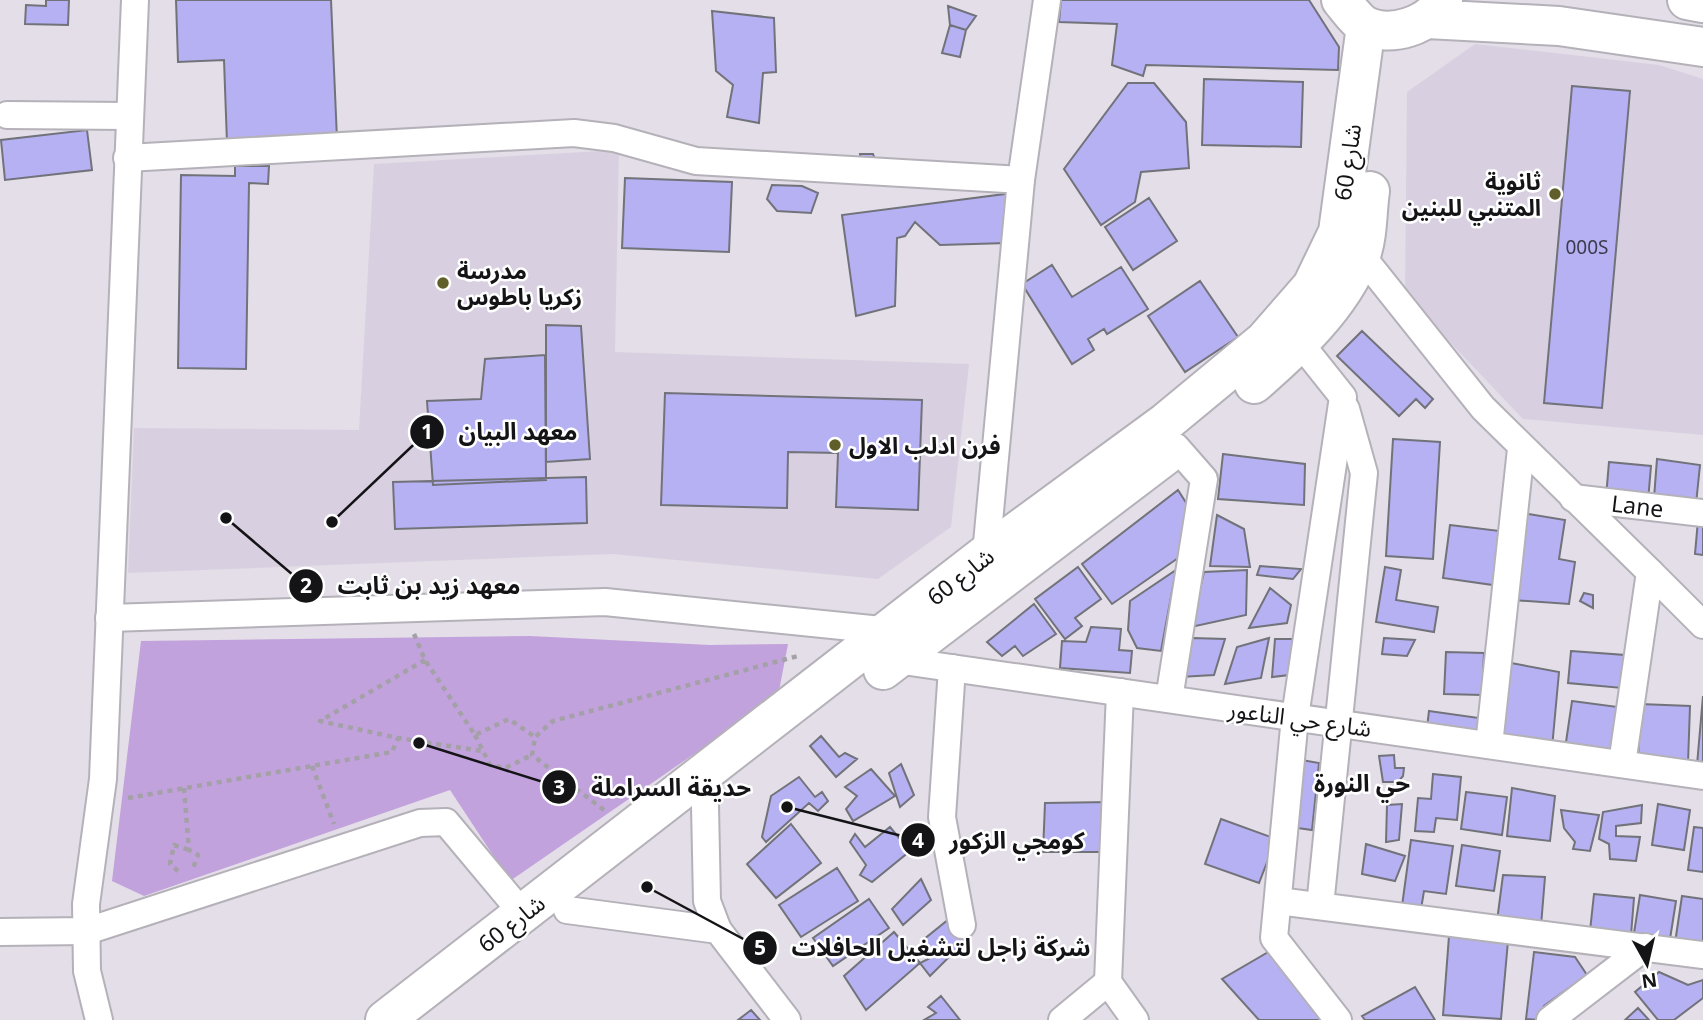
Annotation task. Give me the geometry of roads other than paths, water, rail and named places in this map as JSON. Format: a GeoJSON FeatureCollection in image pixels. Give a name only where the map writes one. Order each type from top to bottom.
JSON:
{"type":"FeatureCollection","features":[{"type":"Feature","properties":{"kind":"main road"},"geometry":{"type":"LineString","coordinates":[[1687,0],[1703,3]]}},
{"type":"Feature","properties":{"kind":"main road"},"geometry":{"type":"LineString","coordinates":[[1394,15],[1559,26],[1703,47]]}},
{"type":"Feature","properties":{"kind":"main road","name":"شارع 60"},"geometry":{"type":"LineString","coordinates":[[385,1020],[630,831],[1176,447],[1300,343],[1331,306],[1361,255],[1394,15]]}},
{"type":"Feature","properties":{"kind":"main road","name":"شارع 60"},"geometry":{"type":"LineString","coordinates":[[425,1020],[705,806],[894,645],[986,554],[1206,390],[1264,341],[1312,286],[1338,232],[1394,15]]}},
{"type":"Feature","properties":{"kind":"street"},"geometry":{"type":"LineString","coordinates":[[99,1020],[87,971],[86,904],[100,802],[135,0]]}},
{"type":"Feature","properties":{"kind":"street"},"geometry":{"type":"LineString","coordinates":[[986,554],[1021,180],[1047,0]]}},
{"type":"Feature","properties":{"kind":"street"},"geometry":{"type":"LineString","coordinates":[[7,115],[128,117]]}},
{"type":"Feature","properties":{"kind":"street"},"geometry":{"type":"LineString","coordinates":[[127,158],[574,133],[614,138],[696,161],[1021,180]]}},
{"type":"Feature","properties":{"kind":"street"},"geometry":{"type":"LineString","coordinates":[[1361,255],[1483,408],[1521,449],[1703,625]]}},
{"type":"Feature","properties":{"kind":"street"},"geometry":{"type":"LineString","coordinates":[[1300,343],[1343,397],[1364,473],[1320,906]]}},
{"type":"Feature","properties":{"kind":"street"},"geometry":{"type":"LineString","coordinates":[[1338,1020],[1274,938],[1295,717],[1343,397]]}},
{"type":"Feature","properties":{"kind":"street"},"geometry":{"type":"LineString","coordinates":[[1169,699],[1204,480],[1176,447]]}},
{"type":"Feature","properties":{"kind":"street"},"geometry":{"type":"LineString","coordinates":[[1489,745],[1521,449]]}},
{"type":"Feature","properties":{"kind":"street","name":"Lane"},"geometry":{"type":"LineString","coordinates":[[1573,498],[1703,513]]}},
{"type":"Feature","properties":{"kind":"street"},"geometry":{"type":"LineString","coordinates":[[1622,764],[1650,572]]}},
{"type":"Feature","properties":{"kind":"street","name":"شارع حي الناعور"},"geometry":{"type":"LineString","coordinates":[[108,618],[605,602],[894,645],[952,668],[1703,776]]}},
{"type":"Feature","properties":{"kind":"street"},"geometry":{"type":"LineString","coordinates":[[952,668],[942,817],[962,925]]}},
{"type":"Feature","properties":{"kind":"street"},"geometry":{"type":"LineString","coordinates":[[1120,692],[1108,982],[1135,1020]]}},
{"type":"Feature","properties":{"kind":"street"},"geometry":{"type":"LineString","coordinates":[[705,806],[707,901],[718,930],[787,1020]]}},
{"type":"Feature","properties":{"kind":"street"},"geometry":{"type":"LineString","coordinates":[[0,932],[87,931],[420,823],[437,821],[446,822],[523,914]]}},
{"type":"Feature","properties":{"kind":"street"},"geometry":{"type":"LineString","coordinates":[[1278,901],[1703,955]]}},
{"type":"Feature","properties":{"kind":"street"},"geometry":{"type":"LineString","coordinates":[[567,910],[718,930]]}},
{"type":"Feature","properties":{"kind":"street"},"geometry":{"type":"LineString","coordinates":[[1550,1020],[1645,947]]}},
{"type":"Feature","properties":{"kind":"street"},"geometry":{"type":"LineString","coordinates":[[1062,1020],[1108,982]]}},
{"type":"Feature","properties":{"kind":"place","name":"ثانوية المتنبي للبنين"},"geometry":{"type":"Point","coordinates":[1555,194]}},
{"type":"Feature","properties":{"kind":"place","name":"مدرسة زكريا باطوس"},"geometry":{"type":"Point","coordinates":[443,283]}},
{"type":"Feature","properties":{"kind":"place","name":"فرن ادلب الاول"},"geometry":{"type":"Point","coordinates":[835,445]}},
{"type":"Feature","properties":{"kind":"place","name":"معهد زيد بن ثابت"},"geometry":{"type":"Point","coordinates":[226,518]}},
{"type":"Feature","properties":{"kind":"place","name":"معهد البيان"},"geometry":{"type":"Point","coordinates":[332,522]}},
{"type":"Feature","properties":{"kind":"place","name":"حديقة السراملة"},"geometry":{"type":"Point","coordinates":[419,743]}},
{"type":"Feature","properties":{"kind":"place","name":"كومجي الزكور"},"geometry":{"type":"Point","coordinates":[787,807]}},
{"type":"Feature","properties":{"kind":"place","name":"شركة زاجل لتشغيل الحافلات"},"geometry":{"type":"Point","coordinates":[647,887]}},
{"type":"Feature","properties":{"kind":"district","name":"حي النورة"},"geometry":{"type":"Point","coordinates":[1362,782]}}]}
